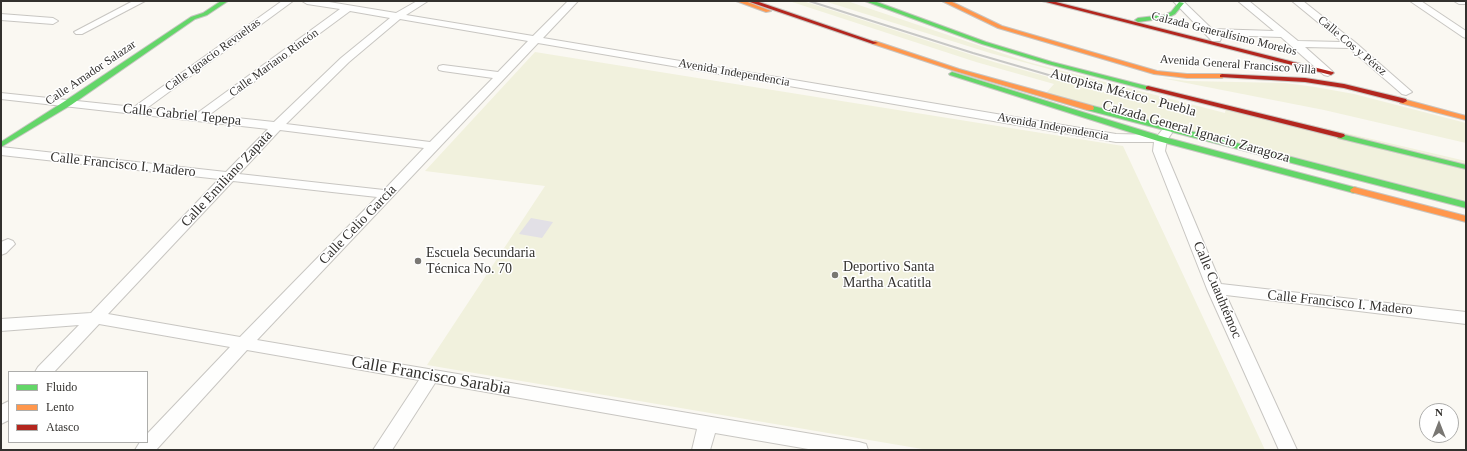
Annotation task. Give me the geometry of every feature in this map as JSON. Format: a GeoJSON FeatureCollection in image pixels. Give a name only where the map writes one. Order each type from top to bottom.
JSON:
{"type":"FeatureCollection","features":[{"type":"Feature","properties":{"kind":"main road","name":"Calle Amador Salazar"},"geometry":{"type":"LineString","coordinates":[[193,18],[191,17],[193,14],[212,1]]}},
{"type":"Feature","properties":{"kind":"main road","name":"Calle Amador Salazar"},"geometry":{"type":"LineString","coordinates":[[1,145],[68,103],[193,18],[205,14],[225,1]]}},
{"type":"Feature","properties":{"kind":"main road","name":"Calzada General Ignacio Zaragoza"},"geometry":{"type":"LineString","coordinates":[[739,1],[938,69],[1466,219]]}},
{"type":"Feature","properties":{"kind":"main road","name":"Calzada General Ignacio Zaragoza"},"geometry":{"type":"LineString","coordinates":[[750,1],[957,70],[1165,134],[1466,205]]}},
{"type":"Feature","properties":{"kind":"main road","name":"Autopista México - Puebla"},"geometry":{"type":"LineString","coordinates":[[778,1],[966,64],[1161,118],[1383,174]]}},
{"type":"Feature","properties":{"kind":"main road","name":"Autopista México - Puebla"},"geometry":{"type":"LineString","coordinates":[[868,1],[977,41],[1050,62],[1466,167]]}},
{"type":"Feature","properties":{"kind":"main road"},"geometry":{"type":"LineString","coordinates":[[874,1],[1002,40],[1120,73],[1233,100]]}},
{"type":"Feature","properties":{"kind":"main road","name":"Avenida General Francisco Villa"},"geometry":{"type":"LineString","coordinates":[[945,1],[1000,27],[1127,65],[1168,75],[1273,77],[1322,83],[1358,90],[1466,118]]}},
{"type":"Feature","properties":{"kind":"main road","name":"Calzada Generalísimo Morelos"},"geometry":{"type":"LineString","coordinates":[[1045,1],[1421,96]]}},
{"type":"Feature","properties":{"kind":"main road"},"geometry":{"type":"LineString","coordinates":[[1123,20],[1156,19],[1165,17],[1173,12],[1179,2]]}},
{"type":"Feature","properties":{"kind":"main road"},"geometry":{"type":"LineString","coordinates":[[975,5],[1022,34]]}},
{"type":"Feature","properties":{"kind":"main road"},"geometry":{"type":"LineString","coordinates":[[1120,73],[1127,65]]}},
{"type":"Feature","properties":{"kind":"street"},"geometry":{"type":"LineString","coordinates":[[79,32],[140,1]]}},
{"type":"Feature","properties":{"kind":"street","name":"Calle Ignacio Revueltas"},"geometry":{"type":"LineString","coordinates":[[137,110],[288,1]]}},
{"type":"Feature","properties":{"kind":"street","name":"Avenida Independencia"},"geometry":{"type":"LineString","coordinates":[[307,1],[1116,138],[1165,134]]}},
{"type":"Feature","properties":{"kind":"street","name":"Calle Emiliano Zapata"},"geometry":{"type":"LineString","coordinates":[[45,371],[276,126],[345,60],[398,16],[423,1]]}},
{"type":"Feature","properties":{"kind":"street","name":"Calle Celio García"},"geometry":{"type":"LineString","coordinates":[[144,450],[243,344],[573,1]]}},
{"type":"Feature","properties":{"kind":"street"},"geometry":{"type":"LineString","coordinates":[[1243,1],[1296,44],[1328,73]]}},
{"type":"Feature","properties":{"kind":"street","name":"Calle Cos y Pérez"},"geometry":{"type":"LineString","coordinates":[[1297,1],[1352,45],[1406,92]]}},
{"type":"Feature","properties":{"kind":"street"},"geometry":{"type":"LineString","coordinates":[[1415,1],[1466,35]]}},
{"type":"Feature","properties":{"kind":"street"},"geometry":{"type":"LineString","coordinates":[[1459,1],[1466,1]]}},
{"type":"Feature","properties":{"kind":"street"},"geometry":{"type":"LineString","coordinates":[[1179,2],[1222,46]]}},
{"type":"Feature","properties":{"kind":"street","name":"Calle Mariano Rincón"},"geometry":{"type":"LineString","coordinates":[[199,117],[348,8]]}},
{"type":"Feature","properties":{"kind":"street"},"geometry":{"type":"LineString","coordinates":[[1,17],[53,21]]}},
{"type":"Feature","properties":{"kind":"street"},"geometry":{"type":"LineString","coordinates":[[1209,32],[1284,34]]}},
{"type":"Feature","properties":{"kind":"street"},"geometry":{"type":"LineString","coordinates":[[1296,44],[1352,45]]}},
{"type":"Feature","properties":{"kind":"street"},"geometry":{"type":"LineString","coordinates":[[443,68],[502,76]]}},
{"type":"Feature","properties":{"kind":"street","name":"Calle Gabriel Tepepa"},"geometry":{"type":"LineString","coordinates":[[1,96],[199,117],[434,146]]}},
{"type":"Feature","properties":{"kind":"street","name":"Calle Cuauhtémoc"},"geometry":{"type":"LineString","coordinates":[[1165,134],[1159,151],[1215,289],[1288,450]]}},
{"type":"Feature","properties":{"kind":"street","name":"Calle Francisco I. Madero"},"geometry":{"type":"LineString","coordinates":[[1,151],[388,194]]}},
{"type":"Feature","properties":{"kind":"street","name":"Calle Francisco I. Madero"},"geometry":{"type":"LineString","coordinates":[[1215,289],[1466,318]]}},
{"type":"Feature","properties":{"kind":"street","name":"Calle Francisco Sarabia"},"geometry":{"type":"LineString","coordinates":[[1,324],[96,318],[859,450]]}},
{"type":"Feature","properties":{"kind":"street"},"geometry":{"type":"LineString","coordinates":[[382,450],[431,376]]}},
{"type":"Feature","properties":{"kind":"street"},"geometry":{"type":"LineString","coordinates":[[1,417],[8,409]]}},
{"type":"Feature","properties":{"kind":"street"},"geometry":{"type":"LineString","coordinates":[[701,450],[708,424]]}},
{"type":"Feature","properties":{"kind":"green space"},"geometry":{"type":"Polygon","coordinates":[[[789,1],[803,1],[994,62],[1114,95],[1118,88],[990,53],[824,1],[847,1],[1028,62],[1225,113],[1226,105],[1466,161],[1466,201],[1046,93],[1054,84],[976,62],[789,1]]]}},
{"type":"Feature","properties":{"kind":"green space","name":"Deportivo Santa Martha Acatitla"},"geometry":{"type":"Polygon","coordinates":[[[535,52],[1123,146],[1265,450],[928,450],[427,365],[545,186],[425,171],[535,52]]]}},
{"type":"Feature","properties":{"kind":"green space"},"geometry":{"type":"Polygon","coordinates":[[[1161,78],[1188,81],[1285,83],[1354,94],[1466,123],[1466,143],[1324,110],[1161,78]]]}},
{"type":"Feature","properties":{"kind":"building"},"geometry":{"type":"Polygon","coordinates":[[[531,218],[553,222],[542,238],[519,234],[531,218]]]}},
{"type":"Feature","properties":{"kind":"railway"},"geometry":{"type":"LineString","coordinates":[[809,1],[973,53],[1059,78]]}},
{"type":"Feature","properties":{"kind":"traffic: fast"},"geometry":{"type":"LineString","coordinates":[[1,145],[68,103],[193,18],[205,14],[225,1]]}},
{"type":"Feature","properties":{"kind":"traffic: fast"},"geometry":{"type":"LineString","coordinates":[[868,1],[984,43],[1050,63],[1148,88]]}},
{"type":"Feature","properties":{"kind":"traffic: fast"},"geometry":{"type":"LineString","coordinates":[[1138,20],[1165,17],[1173,13],[1181,3]]}},
{"type":"Feature","properties":{"kind":"traffic: fast"},"geometry":{"type":"LineString","coordinates":[[952,74],[1161,139],[1354,190]]}},
{"type":"Feature","properties":{"kind":"traffic: fast"},"geometry":{"type":"LineString","coordinates":[[1090,108],[1466,205]]}},
{"type":"Feature","properties":{"kind":"traffic: fast"},"geometry":{"type":"LineString","coordinates":[[1341,136],[1466,167]]}},
{"type":"Feature","properties":{"kind":"traffic: slow"},"geometry":{"type":"LineString","coordinates":[[739,1],[768,11]]}},
{"type":"Feature","properties":{"kind":"traffic: slow"},"geometry":{"type":"LineString","coordinates":[[945,1],[1000,27],[1156,73],[1187,76],[1222,76]]}},
{"type":"Feature","properties":{"kind":"traffic: slow"},"geometry":{"type":"LineString","coordinates":[[875,43],[957,70],[1090,108]]}},
{"type":"Feature","properties":{"kind":"traffic: slow"},"geometry":{"type":"LineString","coordinates":[[1403,101],[1466,118]]}},
{"type":"Feature","properties":{"kind":"traffic: slow"},"geometry":{"type":"LineString","coordinates":[[1354,190],[1466,219]]}},
{"type":"Feature","properties":{"kind":"traffic: jam"},"geometry":{"type":"LineString","coordinates":[[750,1],[875,43]]}},
{"type":"Feature","properties":{"kind":"traffic: jam"},"geometry":{"type":"LineString","coordinates":[[1045,1],[1331,73]]}},
{"type":"Feature","properties":{"kind":"traffic: jam"},"geometry":{"type":"LineString","coordinates":[[1222,76],[1305,80],[1344,86],[1403,101]]}},
{"type":"Feature","properties":{"kind":"traffic: jam"},"geometry":{"type":"LineString","coordinates":[[1148,88],[1341,136]]}},
{"type":"Feature","properties":{"kind":"place","name":"Escuela Secundaria Técnica No. 70"},"geometry":{"type":"Point","coordinates":[418,261]}},
{"type":"Feature","properties":{"kind":"place","name":"Deportivo Santa Martha Acatitla"},"geometry":{"type":"Point","coordinates":[835,275]}}]}
